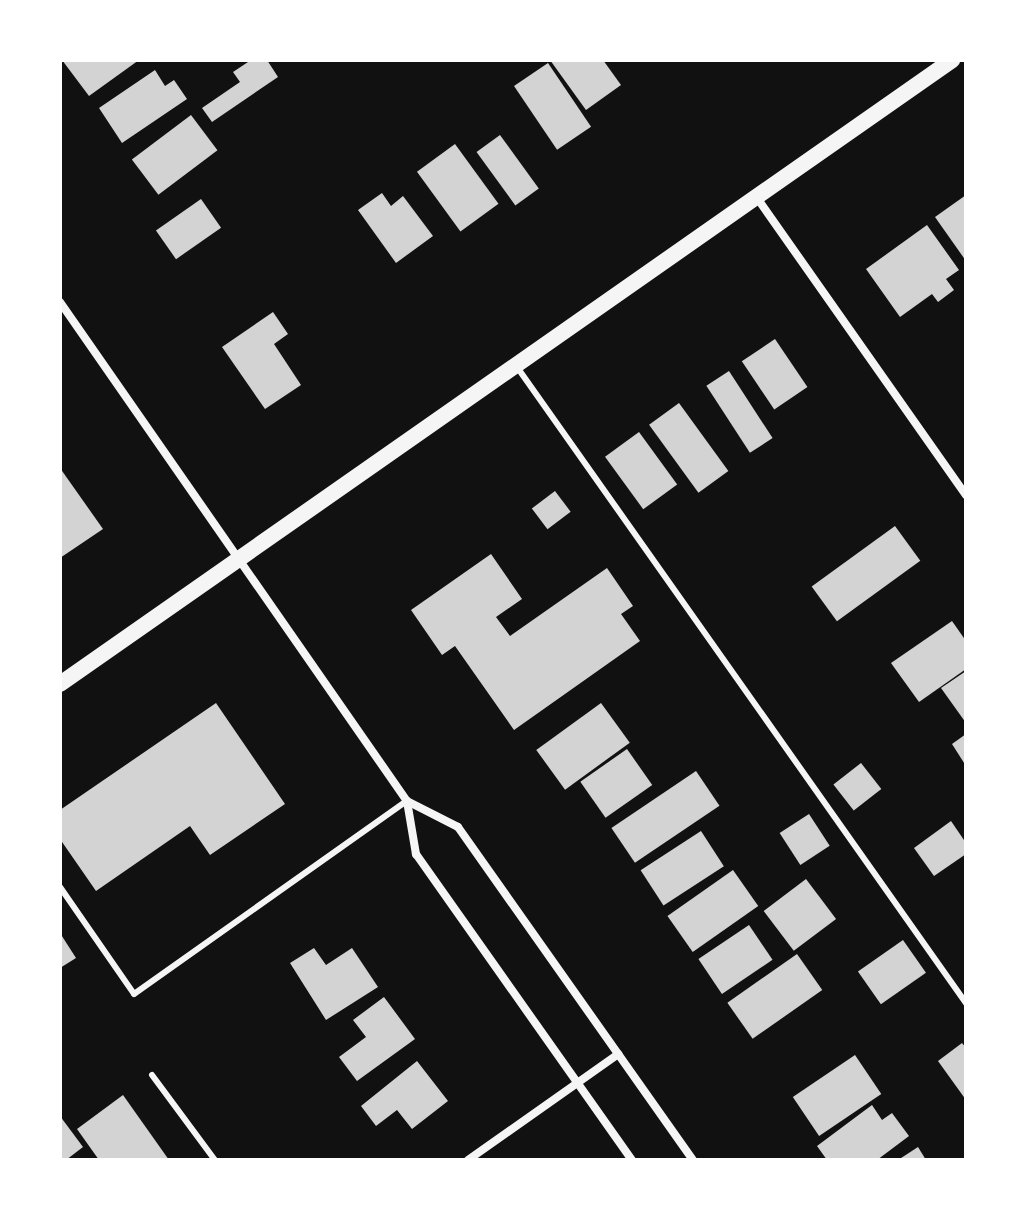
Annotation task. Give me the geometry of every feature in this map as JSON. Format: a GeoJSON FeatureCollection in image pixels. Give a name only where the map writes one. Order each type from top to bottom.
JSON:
{"type":"FeatureCollection","features":[{"type":"Feature","properties":{"kind":"main road"},"geometry":{"type":"LineString","coordinates":[[60,684],[952,60]]}},
{"type":"Feature","properties":{"kind":"street"},"geometry":{"type":"LineString","coordinates":[[755,195],[966,495]]}},
{"type":"Feature","properties":{"kind":"street"},"geometry":{"type":"LineString","coordinates":[[60,302],[407,801],[416,854],[632,1160]]}},
{"type":"Feature","properties":{"kind":"street"},"geometry":{"type":"LineString","coordinates":[[407,801],[458,827],[693,1160]]}},
{"type":"Feature","properties":{"kind":"street"},"geometry":{"type":"LineString","coordinates":[[468,1160],[618,1054]]}},
{"type":"Feature","properties":{"kind":"lane"},"geometry":{"type":"LineString","coordinates":[[515,364],[966,1003]]}},
{"type":"Feature","properties":{"kind":"lane"},"geometry":{"type":"LineString","coordinates":[[60,887],[134,994],[407,801]]}},
{"type":"Feature","properties":{"kind":"lane"},"geometry":{"type":"LineString","coordinates":[[152,1075],[215,1160]]}},
{"type":"Feature","properties":{"kind":"building"},"geometry":{"type":"Polygon","coordinates":[[[62,60],[139,60],[89,96],[62,60]]]}},
{"type":"Feature","properties":{"kind":"building"},"geometry":{"type":"Polygon","coordinates":[[[251,60],[267,60],[278,77],[212,122],[202,108],[240,82],[233,72],[251,60]]]}},
{"type":"Feature","properties":{"kind":"building"},"geometry":{"type":"Polygon","coordinates":[[[550,60],[603,60],[621,85],[586,110],[550,60]]]}},
{"type":"Feature","properties":{"kind":"building"},"geometry":{"type":"Polygon","coordinates":[[[548,63],[591,127],[557,150],[514,86],[548,63]]]}},
{"type":"Feature","properties":{"kind":"building"},"geometry":{"type":"Polygon","coordinates":[[[155,70],[165,86],[174,80],[187,99],[122,143],[99,108],[155,70]]]}},
{"type":"Feature","properties":{"kind":"building"},"geometry":{"type":"Polygon","coordinates":[[[191,115],[217,150],[158,195],[132,160],[191,115]]]}},
{"type":"Feature","properties":{"kind":"building"},"geometry":{"type":"Polygon","coordinates":[[[500,135],[539,188],[515,205],[477,152],[500,135]]]}},
{"type":"Feature","properties":{"kind":"building"},"geometry":{"type":"Polygon","coordinates":[[[455,144],[498,204],[460,231],[417,172],[455,144]]]}},
{"type":"Feature","properties":{"kind":"building"},"geometry":{"type":"Polygon","coordinates":[[[382,193],[391,206],[403,196],[433,236],[396,263],[358,210],[382,193]]]}},
{"type":"Feature","properties":{"kind":"building"},"geometry":{"type":"Polygon","coordinates":[[[966,195],[966,261],[935,217],[966,195]]]}},
{"type":"Feature","properties":{"kind":"building"},"geometry":{"type":"Polygon","coordinates":[[[201,199],[221,228],[176,259],[156,231],[201,199]]]}},
{"type":"Feature","properties":{"kind":"building"},"geometry":{"type":"Polygon","coordinates":[[[927,225],[959,270],[946,279],[954,290],[938,302],[932,294],[900,317],[866,269],[927,225]]]}},
{"type":"Feature","properties":{"kind":"building"},"geometry":{"type":"Polygon","coordinates":[[[273,312],[288,334],[274,344],[301,385],[265,409],[222,347],[273,312]]]}},
{"type":"Feature","properties":{"kind":"building"},"geometry":{"type":"Polygon","coordinates":[[[775,339],[807,387],[774,409],[742,361],[775,339]]]}},
{"type":"Feature","properties":{"kind":"building"},"geometry":{"type":"Polygon","coordinates":[[[729,371],[773,438],[750,453],[706,386],[729,371]]]}},
{"type":"Feature","properties":{"kind":"building"},"geometry":{"type":"Polygon","coordinates":[[[679,403],[728,471],[698,493],[649,425],[679,403]]]}},
{"type":"Feature","properties":{"kind":"building"},"geometry":{"type":"Polygon","coordinates":[[[639,432],[677,485],[643,509],[605,457],[639,432]]]}},
{"type":"Feature","properties":{"kind":"building"},"geometry":{"type":"Polygon","coordinates":[[[60,468],[103,529],[60,558],[60,468]]]}},
{"type":"Feature","properties":{"kind":"building"},"geometry":{"type":"Polygon","coordinates":[[[555,491],[571,512],[547,529],[532,508],[555,491]]]}},
{"type":"Feature","properties":{"kind":"building"},"geometry":{"type":"Polygon","coordinates":[[[895,526],[920,561],[837,621],[812,587],[895,526]]]}},
{"type":"Feature","properties":{"kind":"building"},"geometry":{"type":"Polygon","coordinates":[[[491,554],[522,599],[496,617],[510,636],[607,568],[633,606],[621,614],[640,641],[514,730],[455,646],[442,655],[411,610],[491,554]]]}},
{"type":"Feature","properties":{"kind":"building"},"geometry":{"type":"Polygon","coordinates":[[[952,621],[966,641],[966,669],[919,702],[891,663],[952,621]]]}},
{"type":"Feature","properties":{"kind":"building"},"geometry":{"type":"Polygon","coordinates":[[[966,671],[966,723],[941,688],[966,671]]]}},
{"type":"Feature","properties":{"kind":"building"},"geometry":{"type":"Polygon","coordinates":[[[216,703],[285,804],[210,855],[190,826],[96,891],[60,839],[60,810],[216,703]]]}},
{"type":"Feature","properties":{"kind":"building"},"geometry":{"type":"Polygon","coordinates":[[[601,703],[630,743],[565,790],[536,750],[601,703]]]}},
{"type":"Feature","properties":{"kind":"building"},"geometry":{"type":"Polygon","coordinates":[[[966,734],[966,766],[952,744],[966,734]]]}},
{"type":"Feature","properties":{"kind":"building"},"geometry":{"type":"Polygon","coordinates":[[[627,749],[652,785],[606,818],[580,782],[627,749]]]}},
{"type":"Feature","properties":{"kind":"building"},"geometry":{"type":"Polygon","coordinates":[[[861,763],[881,789],[854,811],[833,785],[861,763]]]}},
{"type":"Feature","properties":{"kind":"building"},"geometry":{"type":"Polygon","coordinates":[[[696,771],[719,806],[635,863],[611,828],[696,771]]]}},
{"type":"Feature","properties":{"kind":"building"},"geometry":{"type":"Polygon","coordinates":[[[809,814],[830,846],[800,865],[780,833],[809,814]]]}},
{"type":"Feature","properties":{"kind":"building"},"geometry":{"type":"Polygon","coordinates":[[[951,821],[966,843],[966,854],[934,876],[914,848],[951,821]]]}},
{"type":"Feature","properties":{"kind":"building"},"geometry":{"type":"Polygon","coordinates":[[[701,831],[724,866],[663,905],[641,870],[701,831]]]}},
{"type":"Feature","properties":{"kind":"building"},"geometry":{"type":"Polygon","coordinates":[[[733,870],[758,906],[693,952],[667,916],[733,870]]]}},
{"type":"Feature","properties":{"kind":"building"},"geometry":{"type":"Polygon","coordinates":[[[806,879],[836,919],[794,951],[764,911],[806,879]]]}},
{"type":"Feature","properties":{"kind":"building"},"geometry":{"type":"Polygon","coordinates":[[[749,925],[772,960],[722,994],[698,959],[749,925]]]}},
{"type":"Feature","properties":{"kind":"building"},"geometry":{"type":"Polygon","coordinates":[[[60,933],[76,958],[60,968],[60,933]]]}},
{"type":"Feature","properties":{"kind":"building"},"geometry":{"type":"Polygon","coordinates":[[[903,940],[926,973],[881,1004],[858,972],[903,940]]]}},
{"type":"Feature","properties":{"kind":"building"},"geometry":{"type":"Polygon","coordinates":[[[314,948],[326,965],[352,948],[378,987],[326,1020],[290,963],[314,948]]]}},
{"type":"Feature","properties":{"kind":"building"},"geometry":{"type":"Polygon","coordinates":[[[797,954],[822,990],[753,1039],[727,1003],[797,954]]]}},
{"type":"Feature","properties":{"kind":"building"},"geometry":{"type":"Polygon","coordinates":[[[384,997],[415,1039],[357,1081],[339,1057],[366,1037],[353,1020],[384,997]]]}},
{"type":"Feature","properties":{"kind":"building"},"geometry":{"type":"Polygon","coordinates":[[[962,1043],[966,1048],[966,1100],[938,1061],[962,1043]]]}},
{"type":"Feature","properties":{"kind":"building"},"geometry":{"type":"Polygon","coordinates":[[[855,1055],[881,1094],[819,1136],[793,1097],[855,1055]]]}},
{"type":"Feature","properties":{"kind":"building"},"geometry":{"type":"Polygon","coordinates":[[[417,1061],[448,1101],[412,1129],[397,1110],[376,1126],[361,1106],[417,1061]]]}},
{"type":"Feature","properties":{"kind":"building"},"geometry":{"type":"Polygon","coordinates":[[[123,1095],[169,1160],[99,1160],[77,1129],[123,1095]]]}},
{"type":"Feature","properties":{"kind":"building"},"geometry":{"type":"Polygon","coordinates":[[[872,1105],[882,1120],[892,1113],[909,1136],[877,1160],[827,1160],[817,1146],[872,1105]]]}},
{"type":"Feature","properties":{"kind":"building"},"geometry":{"type":"Polygon","coordinates":[[[60,1116],[83,1147],[66,1160],[60,1160],[60,1116]]]}},
{"type":"Feature","properties":{"kind":"building"},"geometry":{"type":"Polygon","coordinates":[[[918,1147],[926,1160],[898,1160],[918,1147]]]}}]}
